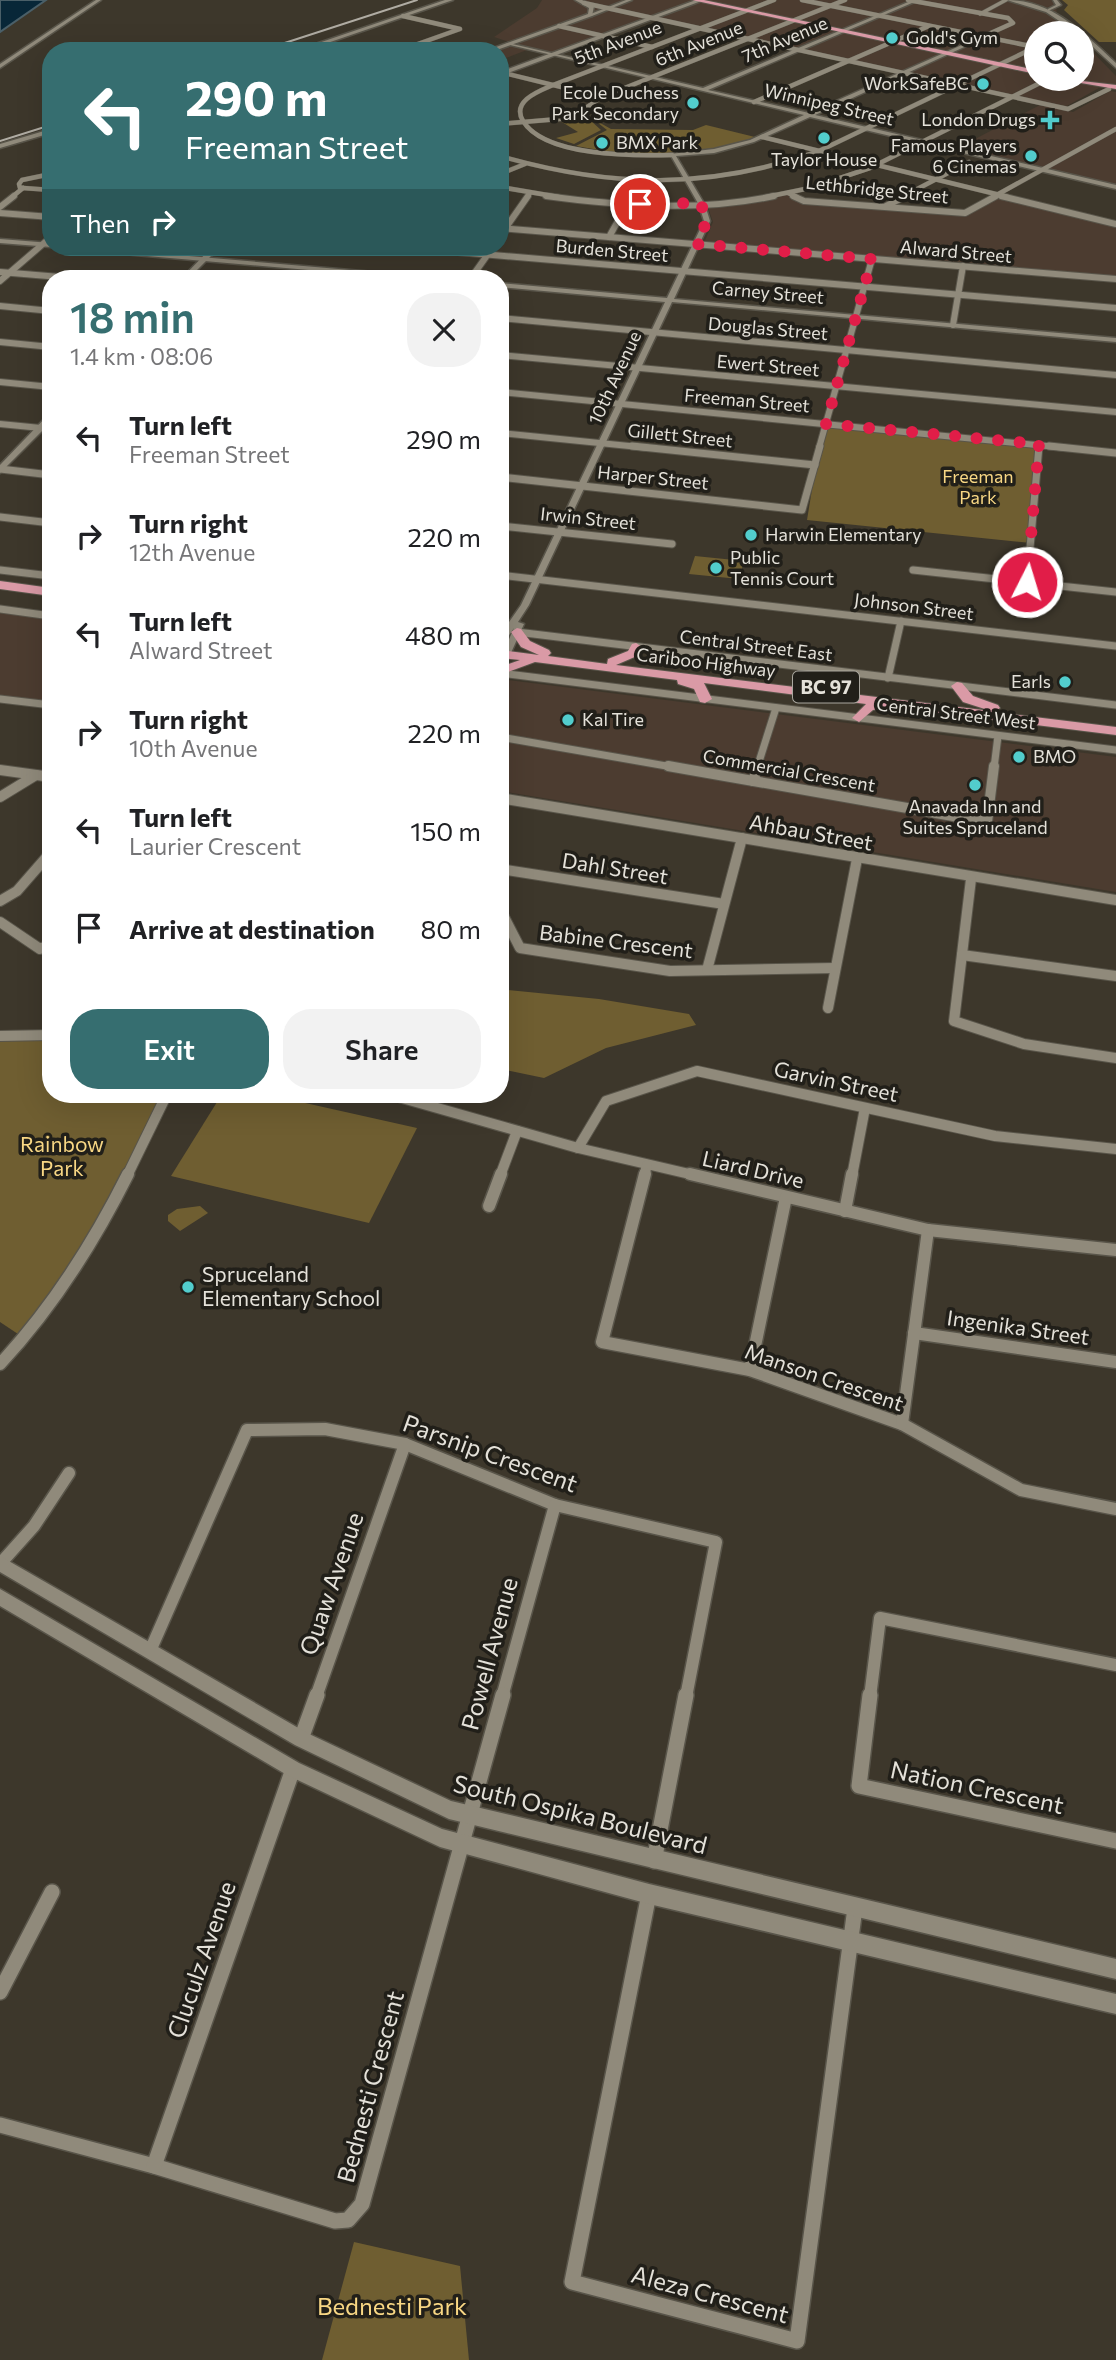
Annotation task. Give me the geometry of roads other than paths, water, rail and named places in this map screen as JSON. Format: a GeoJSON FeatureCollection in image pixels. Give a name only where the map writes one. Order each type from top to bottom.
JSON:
{"type":"FeatureCollection","features":[{"type":"Feature","properties":{"kind":"highway"},"geometry":{"type":"LineString","coordinates":[[698,0],[1024,69]]}},
{"type":"Feature","properties":{"kind":"highway"},"geometry":{"type":"LineString","coordinates":[[1094,84],[1113,89]]}},
{"type":"Feature","properties":{"kind":"highway"},"geometry":{"type":"LineString","coordinates":[[0,590],[42,592]]}},
{"type":"Feature","properties":{"kind":"highway"},"geometry":{"type":"LineString","coordinates":[[0,590],[42,600]]}},
{"type":"Feature","properties":{"kind":"highway","name":"Cariboo Highway"},"geometry":{"type":"LineString","coordinates":[[509,650],[545,657],[993,708],[1111,727]]}},
{"type":"Feature","properties":{"kind":"highway"},"geometry":{"type":"LineString","coordinates":[[612,662],[634,650],[648,669],[694,684],[705,695],[705,699]]}},
{"type":"Feature","properties":{"kind":"highway"},"geometry":{"type":"LineString","coordinates":[[509,655],[518,664],[545,657]]}},
{"type":"Feature","properties":{"kind":"highway","name":"Cariboo Highway"},"geometry":{"type":"LineString","coordinates":[[545,657],[612,662],[904,705],[1111,727]]}},
{"type":"Feature","properties":{"kind":"highway"},"geometry":{"type":"LineString","coordinates":[[957,686],[968,699],[993,708]]}},
{"type":"Feature","properties":{"kind":"highway"},"geometry":{"type":"LineString","coordinates":[[859,718],[873,705],[904,705]]}},
{"type":"Feature","properties":{"kind":"main road"},"geometry":{"type":"LineString","coordinates":[[326,42],[450,0]]}},
{"type":"Feature","properties":{"kind":"main road"},"geometry":{"type":"LineString","coordinates":[[509,71],[698,0]]}},
{"type":"Feature","properties":{"kind":"main road"},"geometry":{"type":"LineString","coordinates":[[1008,0],[1050,10],[1067,21]]}},
{"type":"Feature","properties":{"kind":"main road"},"geometry":{"type":"LineString","coordinates":[[509,44],[590,15],[593,9],[581,2]]}},
{"type":"Feature","properties":{"kind":"main road"},"geometry":{"type":"LineString","coordinates":[[1030,5],[1056,2]]}},
{"type":"Feature","properties":{"kind":"main road"},"geometry":{"type":"LineString","coordinates":[[1094,46],[1116,66]]}},
{"type":"Feature","properties":{"kind":"main road"},"geometry":{"type":"LineString","coordinates":[[0,146],[42,134]]}},
{"type":"Feature","properties":{"kind":"main road"},"geometry":{"type":"LineString","coordinates":[[200,270],[210,256]]}},
{"type":"Feature","properties":{"kind":"main road"},"geometry":{"type":"LineString","coordinates":[[195,270],[212,256]]}},
{"type":"Feature","properties":{"kind":"main road"},"geometry":{"type":"LineString","coordinates":[[0,469],[40,428]]}},
{"type":"Feature","properties":{"kind":"main road"},"geometry":{"type":"LineString","coordinates":[[0,482],[42,438]]}},
{"type":"Feature","properties":{"kind":"main road","name":"South Ospika Boulevard"},"geometry":{"type":"LineString","coordinates":[[0,1564],[301,1739],[449,1810],[1116,1969]]}},
{"type":"Feature","properties":{"kind":"main road"},"geometry":{"type":"LineString","coordinates":[[0,1597],[293,1769],[440,1838],[649,1894],[1116,2004]]}},
{"type":"Feature","properties":{"kind":"street"},"geometry":{"type":"LineString","coordinates":[[0,66],[99,0]]}},
{"type":"Feature","properties":{"kind":"street"},"geometry":{"type":"LineString","coordinates":[[590,15],[630,0]]}},
{"type":"Feature","properties":{"kind":"street","name":"5th Avenue"},"geometry":{"type":"LineString","coordinates":[[523,122],[519,113],[521,104],[532,94],[774,0]]}},
{"type":"Feature","properties":{"kind":"street"},"geometry":{"type":"LineString","coordinates":[[802,0],[1024,45]]}},
{"type":"Feature","properties":{"kind":"street","name":"6th Avenue"},"geometry":{"type":"LineString","coordinates":[[602,97],[845,0]]}},
{"type":"Feature","properties":{"kind":"street"},"geometry":{"type":"LineString","coordinates":[[523,122],[537,134],[577,148],[620,155],[672,155],[726,149],[762,136],[1013,23],[1008,18],[913,0]]}},
{"type":"Feature","properties":{"kind":"street","name":"7th Avenue"},"geometry":{"type":"LineString","coordinates":[[702,90],[913,0]]}},
{"type":"Feature","properties":{"kind":"street"},"geometry":{"type":"LineString","coordinates":[[980,13],[1008,0]]}},
{"type":"Feature","properties":{"kind":"street"},"geometry":{"type":"LineString","coordinates":[[581,2],[1068,109],[1113,89]]}},
{"type":"Feature","properties":{"kind":"street"},"geometry":{"type":"LineString","coordinates":[[1050,10],[1058,7],[1056,2]]}},
{"type":"Feature","properties":{"kind":"street"},"geometry":{"type":"LineString","coordinates":[[403,16],[460,29],[423,42]]}},
{"type":"Feature","properties":{"kind":"street"},"geometry":{"type":"LineString","coordinates":[[559,26],[652,47]]}},
{"type":"Feature","properties":{"kind":"street"},"geometry":{"type":"LineString","coordinates":[[754,102],[929,26]]}},
{"type":"Feature","properties":{"kind":"street","name":"Winnipeg Street"},"geometry":{"type":"LineString","coordinates":[[509,44],[1116,187]]}},
{"type":"Feature","properties":{"kind":"street"},"geometry":{"type":"LineString","coordinates":[[509,159],[595,177],[686,179],[757,170],[819,151],[1024,53]]}},
{"type":"Feature","properties":{"kind":"street"},"geometry":{"type":"LineString","coordinates":[[509,75],[602,97]]}},
{"type":"Feature","properties":{"kind":"street"},"geometry":{"type":"LineString","coordinates":[[509,189],[628,203],[700,203],[788,193],[830,183],[876,165],[1024,91]]}},
{"type":"Feature","properties":{"kind":"street"},"geometry":{"type":"LineString","coordinates":[[509,123],[583,117],[587,107],[602,97]]}},
{"type":"Feature","properties":{"kind":"street"},"geometry":{"type":"LineString","coordinates":[[997,194],[1116,128]]}},
{"type":"Feature","properties":{"kind":"street"},"geometry":{"type":"LineString","coordinates":[[762,136],[1116,224]]}},
{"type":"Feature","properties":{"kind":"street","name":"10th Avenue"},"geometry":{"type":"LineString","coordinates":[[509,641],[520,625],[519,616],[708,219],[672,155]]}},
{"type":"Feature","properties":{"kind":"street"},"geometry":{"type":"LineString","coordinates":[[886,206],[969,162]]}},
{"type":"Feature","properties":{"kind":"street"},"geometry":{"type":"LineString","coordinates":[[509,170],[525,164]]}},
{"type":"Feature","properties":{"kind":"street"},"geometry":{"type":"LineString","coordinates":[[42,176],[22,180],[19,184],[20,188],[42,189]]}},
{"type":"Feature","properties":{"kind":"street"},"geometry":{"type":"LineString","coordinates":[[0,207],[23,188]]}},
{"type":"Feature","properties":{"kind":"street"},"geometry":{"type":"LineString","coordinates":[[509,220],[530,193]]}},
{"type":"Feature","properties":{"kind":"street","name":"Lethbridge Street"},"geometry":{"type":"LineString","coordinates":[[788,193],[804,201],[965,213],[997,194]]}},
{"type":"Feature","properties":{"kind":"street"},"geometry":{"type":"LineString","coordinates":[[609,237],[628,203]]}},
{"type":"Feature","properties":{"kind":"street"},"geometry":{"type":"LineString","coordinates":[[0,213],[42,216]]}},
{"type":"Feature","properties":{"kind":"street","name":"Alward Street"},"geometry":{"type":"LineString","coordinates":[[509,229],[1116,279]]}},
{"type":"Feature","properties":{"kind":"street"},"geometry":{"type":"LineString","coordinates":[[0,241],[42,245]]}},
{"type":"Feature","properties":{"kind":"street"},"geometry":{"type":"LineString","coordinates":[[0,281],[42,245]]}},
{"type":"Feature","properties":{"kind":"street"},"geometry":{"type":"LineString","coordinates":[[172,256],[331,270]]}},
{"type":"Feature","properties":{"kind":"street","name":"Burden Street"},"geometry":{"type":"LineString","coordinates":[[509,256],[1116,308]]}},
{"type":"Feature","properties":{"kind":"street"},"geometry":{"type":"LineString","coordinates":[[815,465],[872,259]]}},
{"type":"Feature","properties":{"kind":"street"},"geometry":{"type":"LineString","coordinates":[[953,325],[963,266]]}},
{"type":"Feature","properties":{"kind":"street"},"geometry":{"type":"LineString","coordinates":[[0,272],[42,275]]}},
{"type":"Feature","properties":{"kind":"street","name":"Carney Street"},"geometry":{"type":"LineString","coordinates":[[509,286],[1116,340]]}},
{"type":"Feature","properties":{"kind":"street"},"geometry":{"type":"LineString","coordinates":[[0,306],[42,310]]}},
{"type":"Feature","properties":{"kind":"street","name":"Douglas Street"},"geometry":{"type":"LineString","coordinates":[[509,319],[1116,375]]}},
{"type":"Feature","properties":{"kind":"street"},"geometry":{"type":"LineString","coordinates":[[0,342],[42,347]]}},
{"type":"Feature","properties":{"kind":"street","name":"Ewert Street"},"geometry":{"type":"LineString","coordinates":[[509,356],[1116,412]]}},
{"type":"Feature","properties":{"kind":"street"},"geometry":{"type":"LineString","coordinates":[[0,382],[42,386]]}},
{"type":"Feature","properties":{"kind":"street","name":"Freeman Street"},"geometry":{"type":"LineString","coordinates":[[509,393],[1116,453]]}},
{"type":"Feature","properties":{"kind":"street"},"geometry":{"type":"LineString","coordinates":[[0,424],[40,428]]}},
{"type":"Feature","properties":{"kind":"street","name":"Gillett Street"},"geometry":{"type":"LineString","coordinates":[[509,434],[815,465]]}},
{"type":"Feature","properties":{"kind":"street"},"geometry":{"type":"LineString","coordinates":[[1027,582],[1039,444]]}},
{"type":"Feature","properties":{"kind":"street","name":"Harper Street"},"geometry":{"type":"LineString","coordinates":[[509,478],[802,510],[815,465]]}},
{"type":"Feature","properties":{"kind":"street"},"geometry":{"type":"LineString","coordinates":[[0,469],[42,474]]}},
{"type":"Feature","properties":{"kind":"street"},"geometry":{"type":"LineString","coordinates":[[0,517],[42,522]]}},
{"type":"Feature","properties":{"kind":"street","name":"Irwin Street"},"geometry":{"type":"LineString","coordinates":[[509,527],[673,544]]}},
{"type":"Feature","properties":{"kind":"street"},"geometry":{"type":"LineString","coordinates":[[0,570],[42,575]]}},
{"type":"Feature","properties":{"kind":"street"},"geometry":{"type":"LineString","coordinates":[[913,570],[1116,592]]}},
{"type":"Feature","properties":{"kind":"street","name":"Johnson Street"},"geometry":{"type":"LineString","coordinates":[[509,576],[1116,646]]}},
{"type":"Feature","properties":{"kind":"street"},"geometry":{"type":"LineString","coordinates":[[0,609],[42,615]]}},
{"type":"Feature","properties":{"kind":"street"},"geometry":{"type":"LineString","coordinates":[[888,678],[901,621]]}},
{"type":"Feature","properties":{"kind":"street","name":"Central Street East"},"geometry":{"type":"LineString","coordinates":[[509,649],[634,650],[1116,705]]}},
{"type":"Feature","properties":{"kind":"street","name":"Central Street West"},"geometry":{"type":"LineString","coordinates":[[509,650],[705,699],[1116,750]]}},
{"type":"Feature","properties":{"kind":"street"},"geometry":{"type":"LineString","coordinates":[[0,699],[42,704]]}},
{"type":"Feature","properties":{"kind":"street"},"geometry":{"type":"LineString","coordinates":[[754,781],[776,708]]}},
{"type":"Feature","properties":{"kind":"street","name":"Commercial Crescent"},"geometry":{"type":"LineString","coordinates":[[509,739],[987,822],[998,736]]}},
{"type":"Feature","properties":{"kind":"street"},"geometry":{"type":"LineString","coordinates":[[0,770],[42,776]]}},
{"type":"Feature","properties":{"kind":"street"},"geometry":{"type":"LineString","coordinates":[[0,797],[36,775]]}},
{"type":"Feature","properties":{"kind":"street","name":"Ahbau Street"},"geometry":{"type":"LineString","coordinates":[[509,799],[601,813],[971,880],[1116,900]]}},
{"type":"Feature","properties":{"kind":"street"},"geometry":{"type":"LineString","coordinates":[[706,970],[742,838]]}},
{"type":"Feature","properties":{"kind":"street"},"geometry":{"type":"LineString","coordinates":[[828,1008],[857,859]]}},
{"type":"Feature","properties":{"kind":"street"},"geometry":{"type":"LineString","coordinates":[[0,901],[16,891],[42,862]]}},
{"type":"Feature","properties":{"kind":"street","name":"Dahl Street"},"geometry":{"type":"LineString","coordinates":[[509,870],[724,904]]}},
{"type":"Feature","properties":{"kind":"street"},"geometry":{"type":"LineString","coordinates":[[971,880],[954,1021],[1024,1044],[1116,1058]]}},
{"type":"Feature","properties":{"kind":"street"},"geometry":{"type":"LineString","coordinates":[[0,922],[42,948]]}},
{"type":"Feature","properties":{"kind":"street","name":"Babine Crescent"},"geometry":{"type":"LineString","coordinates":[[509,927],[520,948],[670,971],[835,968]]}},
{"type":"Feature","properties":{"kind":"street"},"geometry":{"type":"LineString","coordinates":[[962,955],[1116,976]]}},
{"type":"Feature","properties":{"kind":"street"},"geometry":{"type":"LineString","coordinates":[[0,1035],[42,1035]]}},
{"type":"Feature","properties":{"kind":"street","name":"Garvin Street"},"geometry":{"type":"LineString","coordinates":[[578,1148],[606,1101],[697,1071],[995,1136],[1116,1149]]}},
{"type":"Feature","properties":{"kind":"street"},"geometry":{"type":"LineString","coordinates":[[0,1364],[48,1311],[91,1249],[163,1103]]}},
{"type":"Feature","properties":{"kind":"street","name":"Liard Drive"},"geometry":{"type":"LineString","coordinates":[[419,1103],[578,1148],[928,1230],[1116,1250]]}},
{"type":"Feature","properties":{"kind":"street"},"geometry":{"type":"LineString","coordinates":[[845,1210],[865,1108]]}},
{"type":"Feature","properties":{"kind":"street"},"geometry":{"type":"LineString","coordinates":[[489,1206],[516,1131]]}},
{"type":"Feature","properties":{"kind":"street","name":"Manson Crescent"},"geometry":{"type":"LineString","coordinates":[[647,1165],[602,1342],[750,1370],[902,1424],[1020,1490],[1116,1509]]}},
{"type":"Feature","properties":{"kind":"street"},"geometry":{"type":"LineString","coordinates":[[750,1370],[786,1197]]}},
{"type":"Feature","properties":{"kind":"street"},"geometry":{"type":"LineString","coordinates":[[902,1424],[928,1230]]}},
{"type":"Feature","properties":{"kind":"street","name":"Ingenika Street"},"geometry":{"type":"LineString","coordinates":[[914,1333],[1116,1362]]}},
{"type":"Feature","properties":{"kind":"street","name":"Parsnip Crescent"},"geometry":{"type":"LineString","coordinates":[[150,1651],[247,1430],[325,1429],[405,1444],[555,1506],[716,1542],[654,1860]]}},
{"type":"Feature","properties":{"kind":"street","name":"Quaw Avenue"},"geometry":{"type":"LineString","coordinates":[[301,1739],[405,1444]]}},
{"type":"Feature","properties":{"kind":"street"},"geometry":{"type":"LineString","coordinates":[[0,1564],[34,1526],[69,1473]]}},
{"type":"Feature","properties":{"kind":"street","name":"Powell Avenue"},"geometry":{"type":"LineString","coordinates":[[470,1816],[555,1506]]}},
{"type":"Feature","properties":{"kind":"street","name":"Nation Crescent"},"geometry":{"type":"LineString","coordinates":[[1116,1665],[880,1618],[859,1786],[1116,1841]]}},
{"type":"Feature","properties":{"kind":"street","name":"Cluculz Avenue"},"geometry":{"type":"LineString","coordinates":[[154,2166],[293,1769]]}},
{"type":"Feature","properties":{"kind":"street","name":"Bednesti Crescent"},"geometry":{"type":"LineString","coordinates":[[0,2126],[154,2166],[335,2221],[348,2220],[362,2204],[470,1816]]}},
{"type":"Feature","properties":{"kind":"street"},"geometry":{"type":"LineString","coordinates":[[0,1992],[52,1892]]}},
{"type":"Feature","properties":{"kind":"street","name":"Aleza Crescent"},"geometry":{"type":"LineString","coordinates":[[649,1894],[572,2282],[797,2341],[855,1908]]}},
{"type":"Feature","properties":{"kind":"water"},"geometry":{"type":"Polygon","coordinates":[[[0,0],[46,0],[0,32],[0,0]]]}},
{"type":"Feature","properties":{"kind":"railway"},"geometry":{"type":"LineString","coordinates":[[288,42],[417,0]]}},
{"type":"Feature","properties":{"kind":"railway"},"geometry":{"type":"LineString","coordinates":[[0,141],[42,128]]}},
{"type":"Feature","properties":{"kind":"place","name":"Gold's Gym"},"geometry":{"type":"Point","coordinates":[892,38]}},
{"type":"Feature","properties":{"kind":"place","name":"WorkSafeBC"},"geometry":{"type":"Point","coordinates":[983,84]}},
{"type":"Feature","properties":{"kind":"place","name":"Ecole Duchess Park Secondary"},"geometry":{"type":"Point","coordinates":[693,103]}},
{"type":"Feature","properties":{"kind":"place","name":"London Drugs"},"geometry":{"type":"Point","coordinates":[1050,120]}},
{"type":"Feature","properties":{"kind":"place","name":"Taylor House"},"geometry":{"type":"Point","coordinates":[824,138]}},
{"type":"Feature","properties":{"kind":"place","name":"BMX Park"},"geometry":{"type":"Point","coordinates":[602,143]}},
{"type":"Feature","properties":{"kind":"place","name":"Famous Players 6 Cinemas"},"geometry":{"type":"Point","coordinates":[1031,156]}},
{"type":"Feature","properties":{"kind":"place","name":"Harwin Elementary"},"geometry":{"type":"Point","coordinates":[751,535]}},
{"type":"Feature","properties":{"kind":"place","name":"Public Tennis Court"},"geometry":{"type":"Point","coordinates":[716,568]}},
{"type":"Feature","properties":{"kind":"place","name":"Earls"},"geometry":{"type":"Point","coordinates":[1065,682]}},
{"type":"Feature","properties":{"kind":"place","name":"Kal Tire"},"geometry":{"type":"Point","coordinates":[568,720]}},
{"type":"Feature","properties":{"kind":"place","name":"BMO"},"geometry":{"type":"Point","coordinates":[1019,757]}},
{"type":"Feature","properties":{"kind":"place","name":"Anavada Inn and Suites Spruceland"},"geometry":{"type":"Point","coordinates":[975,785]}},
{"type":"Feature","properties":{"kind":"place","name":"Spruceland Elementary School"},"geometry":{"type":"Point","coordinates":[188,1287]}},
{"type":"Feature","properties":{"kind":"park label","name":"Freeman Park"},"geometry":{"type":"Point","coordinates":[978,487]}},
{"type":"Feature","properties":{"kind":"park label","name":"Rainbow Park"},"geometry":{"type":"Point","coordinates":[62,1157]}},
{"type":"Feature","properties":{"kind":"park label","name":"Bednesti Park"},"geometry":{"type":"Point","coordinates":[392,2307]}}]}
